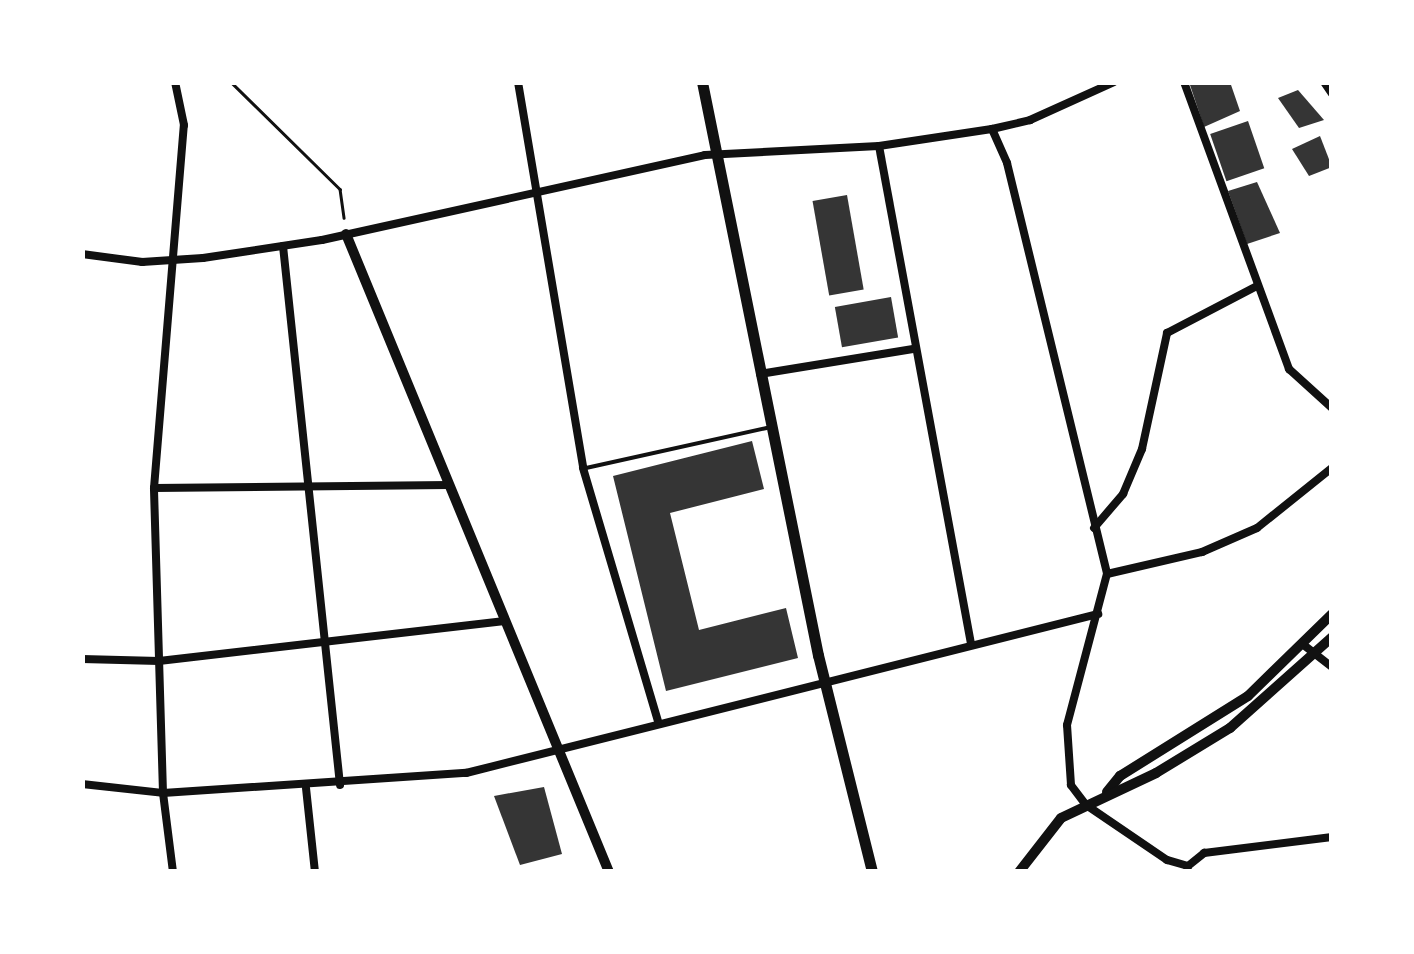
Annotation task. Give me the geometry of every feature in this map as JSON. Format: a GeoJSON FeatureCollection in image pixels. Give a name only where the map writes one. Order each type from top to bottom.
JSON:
{"type":"FeatureCollection","features":[{"type":"Feature","properties":{"kind":"main road"},"geometry":{"type":"LineString","coordinates":[[702,82],[824,680],[872,872]]}},
{"type":"Feature","properties":{"kind":"street"},"geometry":{"type":"LineString","coordinates":[[172,872],[163,793],[154,488],[184,125],[175,82]]}},
{"type":"Feature","properties":{"kind":"street"},"geometry":{"type":"LineString","coordinates":[[518,82],[583,468],[660,724]]}},
{"type":"Feature","properties":{"kind":"street"},"geometry":{"type":"LineString","coordinates":[[82,254],[170,260],[283,246],[716,154],[879,146],[992,129],[1030,120],[1114,82]]}},
{"type":"Feature","properties":{"kind":"street"},"geometry":{"type":"LineString","coordinates":[[1184,82],[1288,369],[1332,408]]}},
{"type":"Feature","properties":{"kind":"street"},"geometry":{"type":"LineString","coordinates":[[1324,82],[1332,94]]}},
{"type":"Feature","properties":{"kind":"street"},"geometry":{"type":"LineString","coordinates":[[992,129],[1022,220],[1107,574],[1067,725],[1065,761],[1071,786],[1086,805],[1166,860],[1187,869],[1204,853],[1332,837]]}},
{"type":"Feature","properties":{"kind":"street"},"geometry":{"type":"LineString","coordinates":[[879,146],[913,350],[971,644]]}},
{"type":"Feature","properties":{"kind":"street"},"geometry":{"type":"LineString","coordinates":[[346,234],[606,870]]}},
{"type":"Feature","properties":{"kind":"street"},"geometry":{"type":"LineString","coordinates":[[283,246],[304,486],[340,785]]}},
{"type":"Feature","properties":{"kind":"street"},"geometry":{"type":"LineString","coordinates":[[1094,528],[1123,494],[1142,449],[1167,334],[1257,286]]}},
{"type":"Feature","properties":{"kind":"street"},"geometry":{"type":"LineString","coordinates":[[760,374],[913,350]]}},
{"type":"Feature","properties":{"kind":"street"},"geometry":{"type":"LineString","coordinates":[[1107,574],[1202,552],[1256,528],[1309,492],[1332,468]]}},
{"type":"Feature","properties":{"kind":"street"},"geometry":{"type":"LineString","coordinates":[[154,488],[450,485]]}},
{"type":"Feature","properties":{"kind":"street"},"geometry":{"type":"LineString","coordinates":[[82,784],[163,793],[306,788],[466,773],[1098,614]]}},
{"type":"Feature","properties":{"kind":"street"},"geometry":{"type":"LineString","coordinates":[[1107,792],[1120,776],[1224,714],[1305,646],[1332,614]]}},
{"type":"Feature","properties":{"kind":"street"},"geometry":{"type":"LineString","coordinates":[[82,659],[159,661],[505,620]]}},
{"type":"Feature","properties":{"kind":"street"},"geometry":{"type":"LineString","coordinates":[[1019,872],[1061,818],[1194,751],[1316,655],[1332,637]]}},
{"type":"Feature","properties":{"kind":"street"},"geometry":{"type":"LineString","coordinates":[[1305,646],[1332,668]]}},
{"type":"Feature","properties":{"kind":"street"},"geometry":{"type":"LineString","coordinates":[[306,788],[315,872]]}},
{"type":"Feature","properties":{"kind":"lane"},"geometry":{"type":"LineString","coordinates":[[583,468],[772,427]]}},
{"type":"Feature","properties":{"kind":"path"},"geometry":{"type":"LineString","coordinates":[[230,82],[340,189],[346,234]]}},
{"type":"Feature","properties":{"kind":"building"},"geometry":{"type":"Polygon","coordinates":[[[1189,82],[1230,82],[1240,111],[1204,127],[1189,82]]]}},
{"type":"Feature","properties":{"kind":"building"},"geometry":{"type":"Polygon","coordinates":[[[1298,90],[1324,120],[1299,128],[1278,98],[1298,90]]]}},
{"type":"Feature","properties":{"kind":"building"},"geometry":{"type":"Polygon","coordinates":[[[1248,121],[1264,168],[1226,181],[1210,134],[1248,121]]]}},
{"type":"Feature","properties":{"kind":"building"},"geometry":{"type":"Polygon","coordinates":[[[1320,136],[1332,167],[1309,176],[1292,149],[1320,136]]]}},
{"type":"Feature","properties":{"kind":"building"},"geometry":{"type":"Polygon","coordinates":[[[1257,182],[1280,233],[1247,244],[1228,191],[1257,182]]]}},
{"type":"Feature","properties":{"kind":"building"},"geometry":{"type":"Polygon","coordinates":[[[847,195],[864,290],[829,296],[813,201],[847,195]]]}},
{"type":"Feature","properties":{"kind":"building"},"geometry":{"type":"Polygon","coordinates":[[[891,297],[898,337],[842,347],[835,307],[891,297]]]}},
{"type":"Feature","properties":{"kind":"building"},"geometry":{"type":"Polygon","coordinates":[[[752,441],[764,489],[670,513],[699,630],[786,608],[798,658],[666,691],[613,476],[752,441]]]}},
{"type":"Feature","properties":{"kind":"building"},"geometry":{"type":"Polygon","coordinates":[[[544,787],[562,854],[520,865],[494,796],[544,787]]]}}]}
